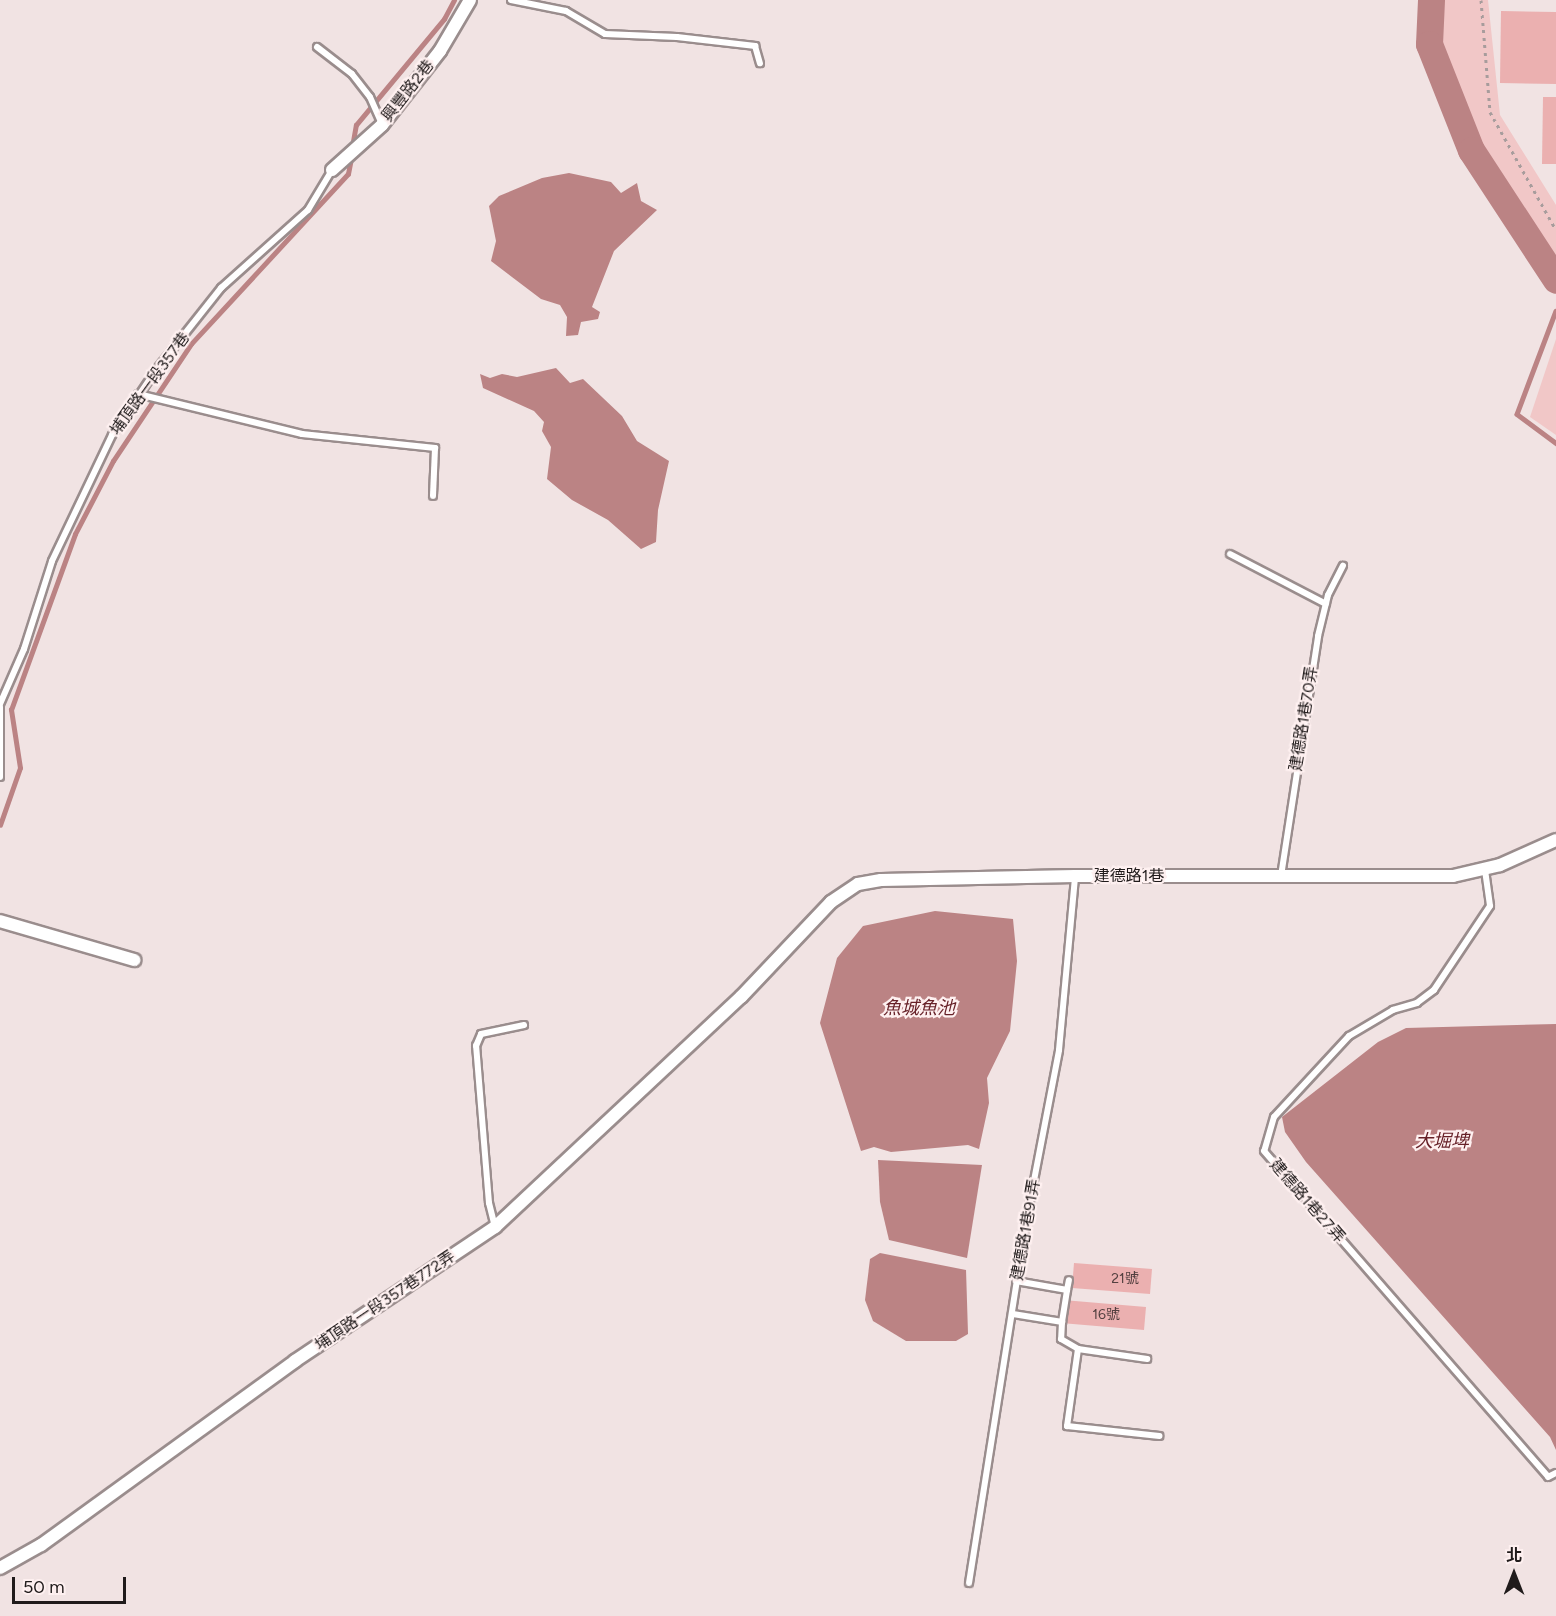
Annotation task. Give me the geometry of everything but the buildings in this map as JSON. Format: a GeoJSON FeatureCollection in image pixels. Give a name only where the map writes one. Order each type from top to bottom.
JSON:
{"type":"FeatureCollection","features":[{"type":"Feature","properties":{"kind":"street","name":"興豐路2巷"},"geometry":{"type":"LineString","coordinates":[[332,170],[382,125],[440,51],[470,0]]}},
{"type":"Feature","properties":{"kind":"street","name":"建德路1巷"},"geometry":{"type":"LineString","coordinates":[[741,997],[831,902],[858,884],[881,880],[1075,876],[1453,876],[1485,870],[1556,840]]}},
{"type":"Feature","properties":{"kind":"street"},"geometry":{"type":"LineString","coordinates":[[0,921],[134,960]]}},
{"type":"Feature","properties":{"kind":"street","name":"埔頂路一段357巷772弄"},"geometry":{"type":"LineString","coordinates":[[0,1568],[41,1545],[295,1361],[495,1227],[741,997]]}},
{"type":"Feature","properties":{"kind":"lane"},"geometry":{"type":"LineString","coordinates":[[511,0],[566,11],[591,30],[605,34],[678,37],[755,46],[760,63]]}},
{"type":"Feature","properties":{"kind":"lane"},"geometry":{"type":"LineString","coordinates":[[317,47],[352,74],[370,97],[382,125]]}},
{"type":"Feature","properties":{"kind":"lane","name":"埔頂路一段357巷"},"geometry":{"type":"LineString","coordinates":[[0,777],[0,705],[24,649],[52,561],[112,435],[138,394],[221,288],[308,210],[332,170]]}},
{"type":"Feature","properties":{"kind":"lane"},"geometry":{"type":"LineString","coordinates":[[138,394],[302,434],[435,448],[433,496]]}},
{"type":"Feature","properties":{"kind":"lane"},"geometry":{"type":"LineString","coordinates":[[1230,554],[1326,604]]}},
{"type":"Feature","properties":{"kind":"lane","name":"建德路1巷70弄"},"geometry":{"type":"LineString","coordinates":[[1281,876],[1298,748],[1326,604],[1343,566]]}},
{"type":"Feature","properties":{"kind":"lane","name":"建德路1巷27弄"},"geometry":{"type":"LineString","coordinates":[[1485,870],[1490,906],[1434,990],[1417,1003],[1393,1011],[1349,1036],[1274,1117],[1264,1151],[1548,1477],[1556,1473]]}},
{"type":"Feature","properties":{"kind":"lane","name":"建德路1巷91弄"},"geometry":{"type":"LineString","coordinates":[[969,1582],[1016,1281],[1059,1050],[1075,876]]}},
{"type":"Feature","properties":{"kind":"lane"},"geometry":{"type":"LineString","coordinates":[[495,1227],[489,1203],[476,1046],[481,1034],[524,1025]]}},
{"type":"Feature","properties":{"kind":"lane"},"geometry":{"type":"LineString","coordinates":[[1069,1280],[1061,1339],[1078,1349],[1147,1359]]}},
{"type":"Feature","properties":{"kind":"lane"},"geometry":{"type":"LineString","coordinates":[[1016,1281],[1067,1290]]}},
{"type":"Feature","properties":{"kind":"lane"},"geometry":{"type":"LineString","coordinates":[[1012,1314],[1062,1322]]}},
{"type":"Feature","properties":{"kind":"lane"},"geometry":{"type":"LineString","coordinates":[[1078,1349],[1067,1426],[1159,1437]]}},
{"type":"Feature","properties":{"kind":"path"},"geometry":{"type":"LineString","coordinates":[[1481,0],[1490,112],[1556,230]]}},
{"type":"Feature","properties":{"kind":"shaded area"},"geometry":{"type":"Polygon","coordinates":[[[1442,0],[1488,0],[1500,115],[1556,205],[1556,263],[1482,145],[1442,44],[1442,0]]]}},
{"type":"Feature","properties":{"kind":"shaded area"},"geometry":{"type":"Polygon","coordinates":[[[1556,339],[1556,435],[1530,417],[1556,339]]]}},
{"type":"Feature","properties":{"kind":"water"},"geometry":{"type":"Polygon","coordinates":[[[569,173],[611,182],[621,193],[637,183],[641,201],[657,210],[614,251],[592,307],[600,312],[598,319],[581,322],[578,335],[566,336],[567,317],[560,305],[541,299],[491,261],[496,241],[489,206],[499,196],[542,178],[569,173]]]}},
{"type":"Feature","properties":{"kind":"water"},"geometry":{"type":"Polygon","coordinates":[[[556,368],[570,383],[583,379],[622,416],[637,441],[669,461],[658,510],[656,542],[641,549],[608,520],[572,500],[547,479],[551,447],[542,431],[544,422],[534,411],[483,388],[480,374],[490,378],[502,374],[517,377],[556,368]]]}},
{"type":"Feature","properties":{"kind":"water","name":"魚城魚池"},"geometry":{"type":"Polygon","coordinates":[[[935,911],[1013,919],[1017,961],[1010,1031],[987,1078],[989,1103],[979,1149],[968,1145],[891,1152],[874,1147],[861,1151],[820,1023],[837,958],[863,926],[935,911]]]}},
{"type":"Feature","properties":{"kind":"water","name":"大堀埤"},"geometry":{"type":"Polygon","coordinates":[[[1556,1024],[1556,1450],[1550,1437],[1306,1162],[1285,1132],[1282,1117],[1378,1042],[1406,1028],[1556,1024]]]}},
{"type":"Feature","properties":{"kind":"water"},"geometry":{"type":"Polygon","coordinates":[[[878,1160],[982,1165],[967,1258],[889,1240],[880,1202],[878,1160]]]}},
{"type":"Feature","properties":{"kind":"water"},"geometry":{"type":"Polygon","coordinates":[[[880,1253],[966,1270],[968,1334],[956,1341],[906,1341],[873,1321],[865,1300],[870,1259],[880,1253]]]}},
{"type":"Feature","properties":{"kind":"waterway"},"geometry":{"type":"LineString","coordinates":[[352,147],[356,125],[444,19],[454,0]]}},
{"type":"Feature","properties":{"kind":"waterway"},"geometry":{"type":"LineString","coordinates":[[1431,0],[1429,44],[1471,150],[1556,280]]}},
{"type":"Feature","properties":{"kind":"waterway"},"geometry":{"type":"LineString","coordinates":[[0,825],[20,768],[11,710],[75,534],[113,461],[191,344],[348,174],[351,158]]}},
{"type":"Feature","properties":{"kind":"waterway"},"geometry":{"type":"LineString","coordinates":[[1556,311],[1517,414],[1556,443]]}}]}
